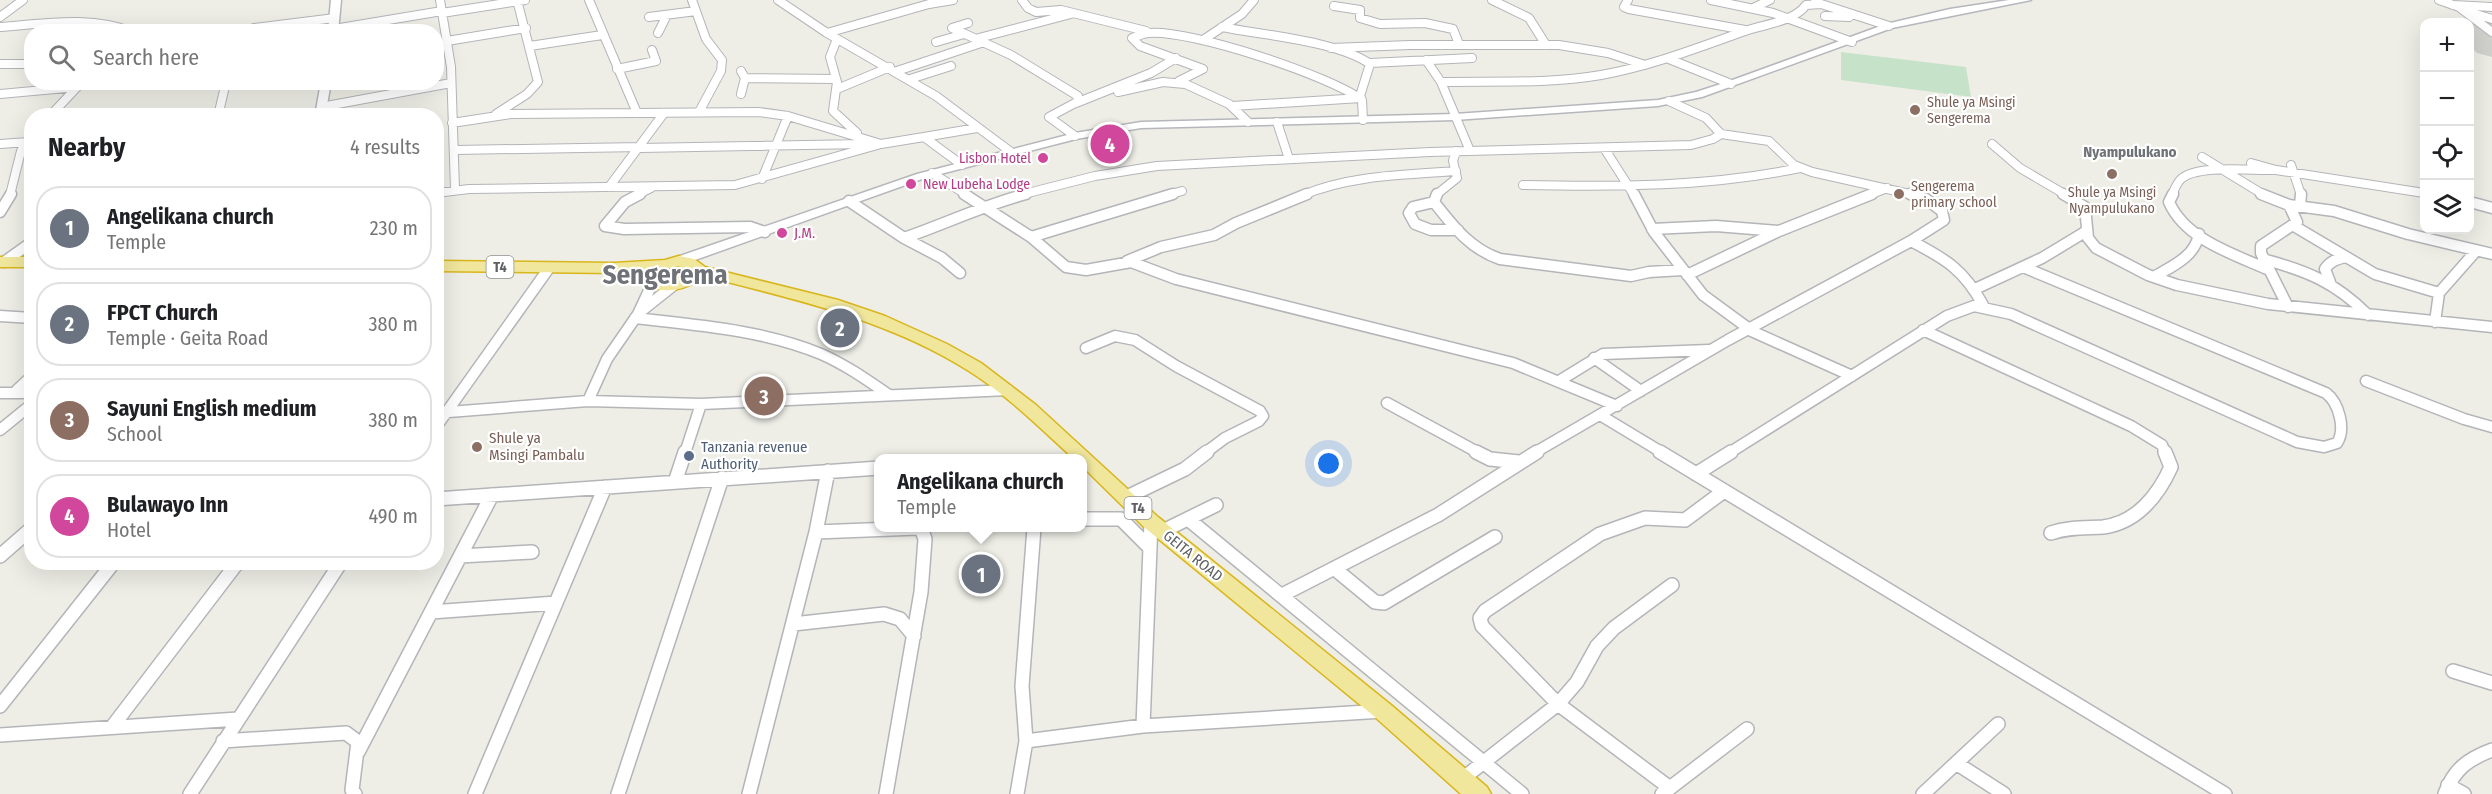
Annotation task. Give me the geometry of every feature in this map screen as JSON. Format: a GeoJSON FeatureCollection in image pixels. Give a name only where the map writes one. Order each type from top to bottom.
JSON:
{"type":"FeatureCollection","features":[{"type":"Feature","properties":{"kind":"highway"},"geometry":{"type":"LineString","coordinates":[[2,262],[24,262]]}},
{"type":"Feature","properties":{"kind":"highway","name":"GEITA ROAD"},"geometry":{"type":"LineString","coordinates":[[444,266],[615,268],[672,262],[694,264],[698,269],[832,303],[879,320],[941,348],[1008,390],[1078,454]]}},
{"type":"Feature","properties":{"kind":"highway"},"geometry":{"type":"LineString","coordinates":[[650,283],[647,277],[649,272],[672,262]]}},
{"type":"Feature","properties":{"kind":"highway","name":"GEITA ROAD"},"geometry":{"type":"LineString","coordinates":[[556,268],[612,274],[650,283],[764,285]]}},
{"type":"Feature","properties":{"kind":"highway"},"geometry":{"type":"LineString","coordinates":[[676,285],[693,278],[698,269]]}},
{"type":"Feature","properties":{"kind":"highway","name":"GEITA ROAD"},"geometry":{"type":"LineString","coordinates":[[1087,462],[1157,527],[1383,711],[1478,794]]}},
{"type":"Feature","properties":{"kind":"main road"},"geometry":{"type":"LineString","coordinates":[[334,24],[336,0]]}},
{"type":"Feature","properties":{"kind":"main road"},"geometry":{"type":"LineString","coordinates":[[672,262],[742,241],[932,173],[1075,136],[1141,125],[1455,117],[1617,108],[1669,101],[1731,84],[1852,42],[1889,26],[1950,12],[2026,0]]}},
{"type":"Feature","properties":{"kind":"main road"},"geometry":{"type":"LineString","coordinates":[[322,108],[325,90]]}},
{"type":"Feature","properties":{"kind":"main road"},"geometry":{"type":"LineString","coordinates":[[698,269],[742,241]]}},
{"type":"Feature","properties":{"kind":"street"},"geometry":{"type":"LineString","coordinates":[[0,16],[23,0]]}},
{"type":"Feature","properties":{"kind":"street"},"geometry":{"type":"LineString","coordinates":[[440,0],[451,83],[455,190]]}},
{"type":"Feature","properties":{"kind":"street"},"geometry":{"type":"LineString","coordinates":[[370,24],[520,0],[538,77],[536,86],[493,116]]}},
{"type":"Feature","properties":{"kind":"street"},"geometry":{"type":"LineString","coordinates":[[590,0],[602,35],[637,113]]}},
{"type":"Feature","properties":{"kind":"street"},"geometry":{"type":"LineString","coordinates":[[781,2],[793,0]]}},
{"type":"Feature","properties":{"kind":"street"},"geometry":{"type":"LineString","coordinates":[[826,33],[927,4],[954,0]]}},
{"type":"Feature","properties":{"kind":"street"},"geometry":{"type":"LineString","coordinates":[[1022,0],[1028,8],[1036,12],[1059,10],[1148,32]]}},
{"type":"Feature","properties":{"kind":"street"},"geometry":{"type":"LineString","coordinates":[[1203,39],[1242,14],[1254,0]]}},
{"type":"Feature","properties":{"kind":"street"},"geometry":{"type":"LineString","coordinates":[[1494,0],[1529,18],[1546,45]]}},
{"type":"Feature","properties":{"kind":"street"},"geometry":{"type":"LineString","coordinates":[[1628,0],[1624,7],[1629,9],[1746,30]]}},
{"type":"Feature","properties":{"kind":"street"},"geometry":{"type":"LineString","coordinates":[[1711,0],[1788,18],[1852,42]]}},
{"type":"Feature","properties":{"kind":"street"},"geometry":{"type":"LineString","coordinates":[[1753,8],[1770,0]]}},
{"type":"Feature","properties":{"kind":"street"},"geometry":{"type":"LineString","coordinates":[[1809,0],[1821,2],[1889,26]]}},
{"type":"Feature","properties":{"kind":"street"},"geometry":{"type":"LineString","coordinates":[[2439,0],[2453,4],[2492,7]]}},
{"type":"Feature","properties":{"kind":"street"},"geometry":{"type":"LineString","coordinates":[[695,1],[696,11],[706,39],[722,60],[721,72],[699,112]]}},
{"type":"Feature","properties":{"kind":"street"},"geometry":{"type":"LineString","coordinates":[[781,2],[826,33],[910,79],[1011,152]]}},
{"type":"Feature","properties":{"kind":"street"},"geometry":{"type":"LineString","coordinates":[[1441,82],[1580,78],[1645,65],[1670,59],[1746,30],[1800,14],[1806,5],[1821,2]]}},
{"type":"Feature","properties":{"kind":"street"},"geometry":{"type":"LineString","coordinates":[[2453,4],[2492,32]]}},
{"type":"Feature","properties":{"kind":"street"},"geometry":{"type":"LineString","coordinates":[[1334,6],[1360,10],[1360,18],[1375,23],[1425,23],[1453,29],[1459,44]]}},
{"type":"Feature","properties":{"kind":"street"},"geometry":{"type":"LineString","coordinates":[[2463,10],[2492,19]]}},
{"type":"Feature","properties":{"kind":"street"},"geometry":{"type":"LineString","coordinates":[[649,17],[696,11]]}},
{"type":"Feature","properties":{"kind":"street"},"geometry":{"type":"LineString","coordinates":[[975,39],[1075,13]]}},
{"type":"Feature","properties":{"kind":"street"},"geometry":{"type":"LineString","coordinates":[[658,33],[667,15]]}},
{"type":"Feature","properties":{"kind":"street"},"geometry":{"type":"LineString","coordinates":[[1825,16],[1866,19]]}},
{"type":"Feature","properties":{"kind":"street"},"geometry":{"type":"LineString","coordinates":[[286,24],[335,18]]}},
{"type":"Feature","properties":{"kind":"street"},"geometry":{"type":"LineString","coordinates":[[968,23],[952,28],[1026,63],[1078,96],[1078,100],[1073,104]]}},
{"type":"Feature","properties":{"kind":"street"},"geometry":{"type":"LineString","coordinates":[[2482,26],[2492,25]]}},
{"type":"Feature","properties":{"kind":"street"},"geometry":{"type":"LineString","coordinates":[[0,27],[24,26]]}},
{"type":"Feature","properties":{"kind":"street"},"geometry":{"type":"LineString","coordinates":[[1222,27],[1331,48],[1355,55],[1370,63],[1472,58]]}},
{"type":"Feature","properties":{"kind":"street"},"geometry":{"type":"LineString","coordinates":[[447,41],[526,28]]}},
{"type":"Feature","properties":{"kind":"street"},"geometry":{"type":"LineString","coordinates":[[1248,122],[1232,106],[1179,81],[1203,69],[1140,46],[1132,40],[1136,34],[1170,32],[1203,39],[1350,91],[1360,97]]}},
{"type":"Feature","properties":{"kind":"street"},"geometry":{"type":"LineString","coordinates":[[936,42],[964,34]]}},
{"type":"Feature","properties":{"kind":"street"},"geometry":{"type":"LineString","coordinates":[[530,46],[602,35]]}},
{"type":"Feature","properties":{"kind":"street"},"geometry":{"type":"LineString","coordinates":[[834,114],[837,83],[830,57],[837,39]]}},
{"type":"Feature","properties":{"kind":"street"},"geometry":{"type":"LineString","coordinates":[[741,94],[743,74],[837,83],[853,82],[984,42]]}},
{"type":"Feature","properties":{"kind":"street"},"geometry":{"type":"LineString","coordinates":[[1331,48],[1459,44],[1546,45],[1602,51],[1645,65]]}},
{"type":"Feature","properties":{"kind":"street"},"geometry":{"type":"LineString","coordinates":[[617,69],[656,61],[652,50]]}},
{"type":"Feature","properties":{"kind":"street"},"geometry":{"type":"LineString","coordinates":[[1075,136],[1049,117],[1073,104],[1151,73],[1176,58]]}},
{"type":"Feature","properties":{"kind":"street"},"geometry":{"type":"LineString","coordinates":[[1670,59],[1731,84]]}},
{"type":"Feature","properties":{"kind":"street"},"geometry":{"type":"LineString","coordinates":[[1426,60],[1441,82],[1470,151]]}},
{"type":"Feature","properties":{"kind":"street"},"geometry":{"type":"LineString","coordinates":[[1364,120],[1360,97],[1370,63]]}},
{"type":"Feature","properties":{"kind":"street"},"geometry":{"type":"LineString","coordinates":[[0,64],[24,64]]}},
{"type":"Feature","properties":{"kind":"street"},"geometry":{"type":"LineString","coordinates":[[910,79],[951,66]]}},
{"type":"Feature","properties":{"kind":"street"},"geometry":{"type":"LineString","coordinates":[[1085,99],[1163,82],[1185,84]]}},
{"type":"Feature","properties":{"kind":"street"},"geometry":{"type":"LineString","coordinates":[[444,85],[451,83]]}},
{"type":"Feature","properties":{"kind":"street"},"geometry":{"type":"LineString","coordinates":[[0,94],[35,90]]}},
{"type":"Feature","properties":{"kind":"street"},"geometry":{"type":"LineString","coordinates":[[59,108],[75,90]]}},
{"type":"Feature","properties":{"kind":"street"},"geometry":{"type":"LineString","coordinates":[[220,108],[224,90]]}},
{"type":"Feature","properties":{"kind":"street"},"geometry":{"type":"LineString","coordinates":[[335,108],[418,90]]}},
{"type":"Feature","properties":{"kind":"street"},"geometry":{"type":"LineString","coordinates":[[1232,106],[1360,97]]}},
{"type":"Feature","properties":{"kind":"street"},"geometry":{"type":"LineString","coordinates":[[1669,101],[1709,120],[1718,126],[1721,134]]}},
{"type":"Feature","properties":{"kind":"street"},"geometry":{"type":"LineString","coordinates":[[452,123],[493,116],[759,112],[804,120],[879,143]]}},
{"type":"Feature","properties":{"kind":"street"},"geometry":{"type":"LineString","coordinates":[[609,187],[664,113]]}},
{"type":"Feature","properties":{"kind":"street"},"geometry":{"type":"LineString","coordinates":[[804,120],[834,114]]}},
{"type":"Feature","properties":{"kind":"street"},"geometry":{"type":"LineString","coordinates":[[834,114],[861,137]]}},
{"type":"Feature","properties":{"kind":"street"},"geometry":{"type":"LineString","coordinates":[[762,179],[788,116]]}},
{"type":"Feature","properties":{"kind":"street"},"geometry":{"type":"LineString","coordinates":[[1277,122],[1289,159]]}},
{"type":"Feature","properties":{"kind":"street"},"geometry":{"type":"LineString","coordinates":[[455,150],[854,145],[977,128]]}},
{"type":"Feature","properties":{"kind":"street"},"geometry":{"type":"LineString","coordinates":[[904,238],[986,207],[1068,182],[1127,170],[1197,162],[1456,151],[1690,145],[1713,139],[1721,134],[1769,141],[1800,168]]}},
{"type":"Feature","properties":{"kind":"street"},"geometry":{"type":"LineString","coordinates":[[924,137],[962,165]]}},
{"type":"Feature","properties":{"kind":"street"},"geometry":{"type":"LineString","coordinates":[[0,144],[24,142]]}},
{"type":"Feature","properties":{"kind":"street"},"geometry":{"type":"LineString","coordinates":[[444,192],[735,185],[762,179],[879,143]]}},
{"type":"Feature","properties":{"kind":"street"},"geometry":{"type":"LineString","coordinates":[[1975,289],[2023,267],[2085,232],[2089,219],[2085,207],[2019,168],[1992,144]]}},
{"type":"Feature","properties":{"kind":"street"},"geometry":{"type":"LineString","coordinates":[[1604,148],[1652,229],[1703,295],[1748,329],[1852,376]]}},
{"type":"Feature","properties":{"kind":"street"},"geometry":{"type":"LineString","coordinates":[[1434,202],[1437,193],[1456,178],[1454,166],[1456,151]]}},
{"type":"Feature","properties":{"kind":"street"},"geometry":{"type":"LineString","coordinates":[[2,208],[10,197],[24,152]]}},
{"type":"Feature","properties":{"kind":"street"},"geometry":{"type":"LineString","coordinates":[[1430,152],[1454,166]]}},
{"type":"Feature","properties":{"kind":"street"},"geometry":{"type":"LineString","coordinates":[[2202,157],[2263,195],[2289,205],[2334,211],[2408,234],[2492,254]]}},
{"type":"Feature","properties":{"kind":"street"},"geometry":{"type":"LineString","coordinates":[[2251,163],[2276,170]]}},
{"type":"Feature","properties":{"kind":"street"},"geometry":{"type":"LineString","coordinates":[[932,173],[1031,237],[1059,262],[1071,269],[1086,270],[1125,262],[1161,247],[1214,235],[1236,223],[1323,187],[1360,179],[1454,166]]}},
{"type":"Feature","properties":{"kind":"street"},"geometry":{"type":"LineString","coordinates":[[1282,596],[1438,515],[1519,462],[1710,350],[1911,241],[1939,225],[1944,219],[1942,212],[1926,199],[1800,168],[1755,178],[1629,187],[1523,185]]}},
{"type":"Feature","properties":{"kind":"street"},"geometry":{"type":"LineString","coordinates":[[2292,169],[2301,192],[2300,206]]}},
{"type":"Feature","properties":{"kind":"street"},"geometry":{"type":"LineString","coordinates":[[2267,269],[2199,234],[2174,216],[2169,202],[2181,178],[2189,174],[2225,171],[2292,169],[2420,192]]}},
{"type":"Feature","properties":{"kind":"street"},"geometry":{"type":"LineString","coordinates":[[654,187],[625,202],[605,226],[624,229],[750,227],[765,232]]}},
{"type":"Feature","properties":{"kind":"street"},"geometry":{"type":"LineString","coordinates":[[1434,202],[1472,245],[1485,254],[1500,259],[1631,276],[1649,272],[1685,273],[1779,231],[1887,188]]}},
{"type":"Feature","properties":{"kind":"street"},"geometry":{"type":"LineString","coordinates":[[1031,237],[1182,191]]}},
{"type":"Feature","properties":{"kind":"street"},"geometry":{"type":"LineString","coordinates":[[849,201],[904,238],[942,258],[960,273]]}},
{"type":"Feature","properties":{"kind":"street"},"geometry":{"type":"LineString","coordinates":[[1434,202],[1413,207],[1409,213],[1415,224],[1431,230],[1458,230]]}},
{"type":"Feature","properties":{"kind":"street"},"geometry":{"type":"LineString","coordinates":[[2474,203],[2492,208]]}},
{"type":"Feature","properties":{"kind":"street"},"geometry":{"type":"LineString","coordinates":[[2288,307],[2267,269],[2261,246],[2273,234],[2294,226],[2297,222],[2289,205]]}},
{"type":"Feature","properties":{"kind":"street"},"geometry":{"type":"LineString","coordinates":[[1652,229],[1732,226],[1779,231]]}},
{"type":"Feature","properties":{"kind":"street"},"geometry":{"type":"LineString","coordinates":[[2294,226],[2388,279],[2439,293]]}},
{"type":"Feature","properties":{"kind":"street"},"geometry":{"type":"LineString","coordinates":[[2085,232],[2090,242],[2098,250],[2154,277],[2215,295],[2288,307],[2492,327]]}},
{"type":"Feature","properties":{"kind":"street"},"geometry":{"type":"LineString","coordinates":[[2154,277],[2188,256],[2199,240],[2199,234]]}},
{"type":"Feature","properties":{"kind":"street"},"geometry":{"type":"LineString","coordinates":[[1911,241],[1950,261],[1966,274],[1983,305]]}},
{"type":"Feature","properties":{"kind":"street"},"geometry":{"type":"LineString","coordinates":[[2,262],[24,247]]}},
{"type":"Feature","properties":{"kind":"street"},"geometry":{"type":"LineString","coordinates":[[2435,322],[2439,293],[2476,250]]}},
{"type":"Feature","properties":{"kind":"street"},"geometry":{"type":"LineString","coordinates":[[2330,282],[2325,269],[2328,264],[2333,260],[2346,257]]}},
{"type":"Feature","properties":{"kind":"street"},"geometry":{"type":"LineString","coordinates":[[2263,259],[2300,269],[2330,282],[2348,294],[2368,315]]}},
{"type":"Feature","properties":{"kind":"street"},"geometry":{"type":"LineString","coordinates":[[1125,262],[1143,264],[1176,279],[1513,363],[1617,406]]}},
{"type":"Feature","properties":{"kind":"street"},"geometry":{"type":"LineString","coordinates":[[1696,474],[1957,309],[1970,305],[1983,305],[2011,314],[2297,442],[2326,448],[2339,441],[2343,432],[2336,404],[2326,393],[2023,267]]}},
{"type":"Feature","properties":{"kind":"street"},"geometry":{"type":"LineString","coordinates":[[444,409],[556,268]]}},
{"type":"Feature","properties":{"kind":"street"},"geometry":{"type":"LineString","coordinates":[[588,401],[607,359],[636,316],[650,283]]}},
{"type":"Feature","properties":{"kind":"street"},"geometry":{"type":"LineString","coordinates":[[636,316],[676,285]]}},
{"type":"Feature","properties":{"kind":"street"},"geometry":{"type":"LineString","coordinates":[[0,316],[24,318]]}},
{"type":"Feature","properties":{"kind":"street"},"geometry":{"type":"LineString","coordinates":[[636,316],[767,339],[814,352],[844,366],[890,395]]}},
{"type":"Feature","properties":{"kind":"street"},"geometry":{"type":"LineString","coordinates":[[1923,330],[2131,426],[2162,445],[2168,455],[2170,467],[2165,482],[2142,510],[2108,525],[2076,527],[2051,533]]}},
{"type":"Feature","properties":{"kind":"street"},"geometry":{"type":"LineString","coordinates":[[1086,348],[1114,336],[1135,340],[1176,366],[1260,411],[1263,416],[1259,421],[1225,438],[1185,470],[1127,497]]}},
{"type":"Feature","properties":{"kind":"street"},"geometry":{"type":"LineString","coordinates":[[1559,381],[1594,358],[1610,353],[1710,350]]}},
{"type":"Feature","properties":{"kind":"street"},"geometry":{"type":"LineString","coordinates":[[1594,358],[1641,391]]}},
{"type":"Feature","properties":{"kind":"street"},"geometry":{"type":"LineString","coordinates":[[2366,381],[2471,422],[2492,427]]}},
{"type":"Feature","properties":{"kind":"street"},"geometry":{"type":"LineString","coordinates":[[24,383],[17,390],[24,392]]}},
{"type":"Feature","properties":{"kind":"street"},"geometry":{"type":"LineString","coordinates":[[444,412],[588,401],[701,404],[1008,390]]}},
{"type":"Feature","properties":{"kind":"street"},"geometry":{"type":"LineString","coordinates":[[0,393],[24,393]]}},
{"type":"Feature","properties":{"kind":"street"},"geometry":{"type":"LineString","coordinates":[[1387,403],[1490,459],[1499,462],[1519,462]]}},
{"type":"Feature","properties":{"kind":"street"},"geometry":{"type":"LineString","coordinates":[[675,482],[701,404]]}},
{"type":"Feature","properties":{"kind":"street"},"geometry":{"type":"LineString","coordinates":[[0,430],[24,410]]}},
{"type":"Feature","properties":{"kind":"street"},"geometry":{"type":"LineString","coordinates":[[1600,415],[2225,794]]}},
{"type":"Feature","properties":{"kind":"street"},"geometry":{"type":"LineString","coordinates":[[444,498],[874,468]]}},
{"type":"Feature","properties":{"kind":"street"},"geometry":{"type":"LineString","coordinates":[[749,794],[816,532],[828,471]]}},
{"type":"Feature","properties":{"kind":"street"},"geometry":{"type":"LineString","coordinates":[[618,794],[722,478]]}},
{"type":"Feature","properties":{"kind":"street"},"geometry":{"type":"LineString","coordinates":[[475,794],[605,487]]}},
{"type":"Feature","properties":{"kind":"street"},"geometry":{"type":"LineString","coordinates":[[1725,491],[1685,520],[1645,518],[1600,534],[1481,615],[1482,626],[1558,704],[1666,791],[1748,729]]}},
{"type":"Feature","properties":{"kind":"street"},"geometry":{"type":"LineString","coordinates":[[358,752],[492,495]]}},
{"type":"Feature","properties":{"kind":"street"},"geometry":{"type":"LineString","coordinates":[[1143,726],[1148,546],[1157,527],[1188,519],[1216,505]]}},
{"type":"Feature","properties":{"kind":"street"},"geometry":{"type":"LineString","coordinates":[[1087,519],[1121,519],[1148,546]]}},
{"type":"Feature","properties":{"kind":"street"},"geometry":{"type":"LineString","coordinates":[[1188,519],[1485,761],[1522,794]]}},
{"type":"Feature","properties":{"kind":"street"},"geometry":{"type":"LineString","coordinates":[[816,532],[874,530]]}},
{"type":"Feature","properties":{"kind":"street"},"geometry":{"type":"LineString","coordinates":[[886,794],[914,636],[925,539],[921,532]]}},
{"type":"Feature","properties":{"kind":"street"},"geometry":{"type":"LineString","coordinates":[[1017,794],[1026,741],[1022,686],[1034,532]]}},
{"type":"Feature","properties":{"kind":"street"},"geometry":{"type":"LineString","coordinates":[[0,556],[24,535]]}},
{"type":"Feature","properties":{"kind":"street"},"geometry":{"type":"LineString","coordinates":[[1335,569],[1375,602],[1384,603],[1495,537]]}},
{"type":"Feature","properties":{"kind":"street"},"geometry":{"type":"LineString","coordinates":[[460,556],[532,552]]}},
{"type":"Feature","properties":{"kind":"street"},"geometry":{"type":"LineString","coordinates":[[0,706],[108,570]]}},
{"type":"Feature","properties":{"kind":"street"},"geometry":{"type":"LineString","coordinates":[[112,727],[232,570]]}},
{"type":"Feature","properties":{"kind":"street"},"geometry":{"type":"LineString","coordinates":[[190,794],[336,570]]}},
{"type":"Feature","properties":{"kind":"street"},"geometry":{"type":"LineString","coordinates":[[1461,780],[1558,704],[1577,682],[1597,646],[1614,628],[1672,585]]}},
{"type":"Feature","properties":{"kind":"street"},"geometry":{"type":"LineString","coordinates":[[431,612],[556,603]]}},
{"type":"Feature","properties":{"kind":"street"},"geometry":{"type":"LineString","coordinates":[[793,624],[884,614],[900,619],[914,636]]}},
{"type":"Feature","properties":{"kind":"street"},"geometry":{"type":"LineString","coordinates":[[2452,671],[2492,683]]}},
{"type":"Feature","properties":{"kind":"street"},"geometry":{"type":"LineString","coordinates":[[1026,741],[1143,726],[1383,711]]}},
{"type":"Feature","properties":{"kind":"street"},"geometry":{"type":"LineString","coordinates":[[0,735],[238,719]]}},
{"type":"Feature","properties":{"kind":"street"},"geometry":{"type":"LineString","coordinates":[[1923,794],[1998,724]]}},
{"type":"Feature","properties":{"kind":"street"},"geometry":{"type":"LineString","coordinates":[[224,741],[346,733],[358,742],[352,780],[352,790],[355,794]]}},
{"type":"Feature","properties":{"kind":"street"},"geometry":{"type":"LineString","coordinates":[[2464,794],[2446,789],[2450,778],[2460,766],[2492,750]]}},
{"type":"Feature","properties":{"kind":"street"},"geometry":{"type":"LineString","coordinates":[[1956,763],[2004,794]]}},
{"type":"Feature","properties":{"kind":"green space"},"geometry":{"type":"Polygon","coordinates":[[[1841,52],[1966,67],[1971,97],[1841,80],[1841,52]]]}},
{"type":"Feature","properties":{"kind":"runway"},"geometry":{"type":"LineString","coordinates":[[2481,33],[2492,44]]}},
{"type":"Feature","properties":{"kind":"place","name":"Shule ya Msingi Sengerema"},"geometry":{"type":"Point","coordinates":[1915,110]}},
{"type":"Feature","properties":{"kind":"place","name":"Bulawayo Inn"},"geometry":{"type":"Point","coordinates":[1110,144]}},
{"type":"Feature","properties":{"kind":"place","name":"Lisbon Hotel"},"geometry":{"type":"Point","coordinates":[1043,158]}},
{"type":"Feature","properties":{"kind":"place","name":"Shule ya Msingi Nyampulukano"},"geometry":{"type":"Point","coordinates":[2112,174]}},
{"type":"Feature","properties":{"kind":"place","name":"New Lubeha Lodge"},"geometry":{"type":"Point","coordinates":[911,184]}},
{"type":"Feature","properties":{"kind":"place","name":"Sengerema primary school"},"geometry":{"type":"Point","coordinates":[1899,194]}},
{"type":"Feature","properties":{"kind":"place","name":"J.M."},"geometry":{"type":"Point","coordinates":[782,233]}},
{"type":"Feature","properties":{"kind":"place","name":"FPCT Church"},"geometry":{"type":"Point","coordinates":[840,328]}},
{"type":"Feature","properties":{"kind":"place","name":"Sayuni English medium"},"geometry":{"type":"Point","coordinates":[764,396]}},
{"type":"Feature","properties":{"kind":"place","name":"Shule ya Msingi Pambalu"},"geometry":{"type":"Point","coordinates":[477,447]}},
{"type":"Feature","properties":{"kind":"place","name":"Tanzania revenue Authority"},"geometry":{"type":"Point","coordinates":[689,456]}},
{"type":"Feature","properties":{"kind":"place","name":"Angelikana church"},"geometry":{"type":"Point","coordinates":[981,574]}},
{"type":"Feature","properties":{"kind":"district","name":"Nyampulukano"},"geometry":{"type":"Point","coordinates":[2130,152]}},
{"type":"Feature","properties":{"kind":"district","name":"Sengerema"},"geometry":{"type":"Point","coordinates":[665,275]}}]}
